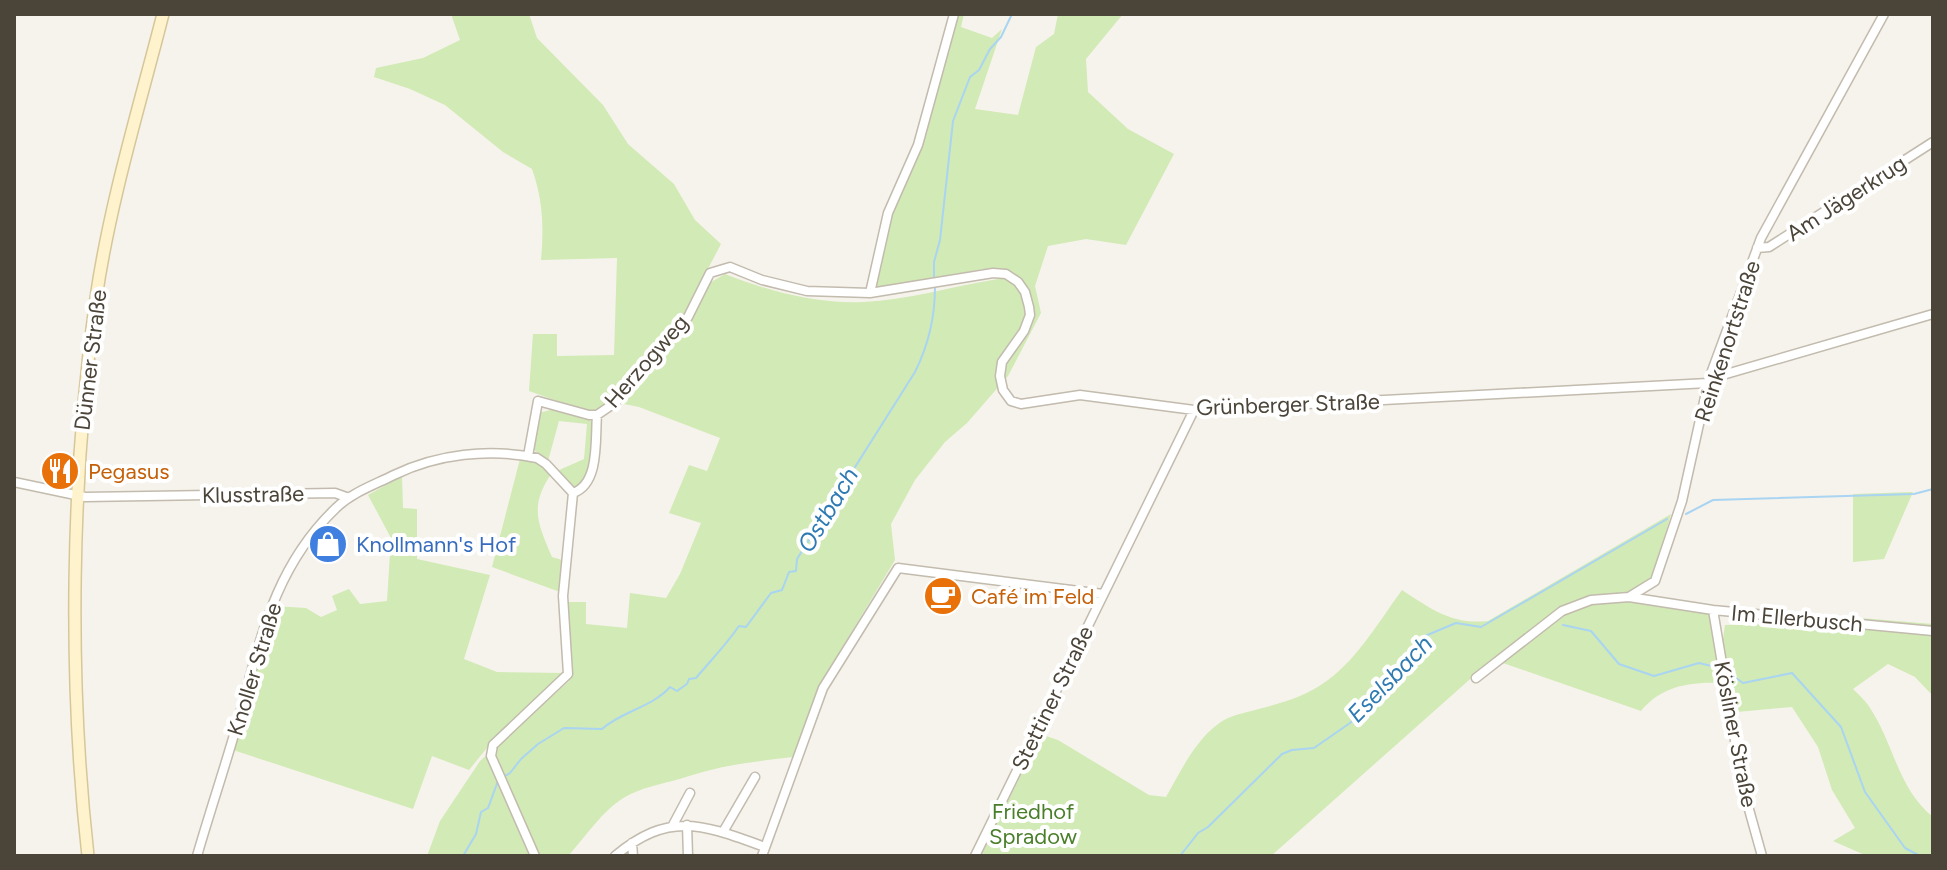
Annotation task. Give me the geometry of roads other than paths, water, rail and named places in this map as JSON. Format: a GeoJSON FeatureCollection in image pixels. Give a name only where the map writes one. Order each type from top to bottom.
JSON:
{"type":"FeatureCollection","features":[{"type":"Feature","properties":{"kind":"street","name":"Dünner Straße"},"geometry":{"type":"LineString","coordinates":[[88,856],[82,801],[76,630],[78,496],[96,297],[125,162],[163,14]]}},
{"type":"Feature","properties":{"kind":"street"},"geometry":{"type":"LineString","coordinates":[[870,293],[888,213],[918,145],[954,14]]}},
{"type":"Feature","properties":{"kind":"street","name":"Reinkenortstraße"},"geometry":{"type":"LineString","coordinates":[[1655,581],[1682,501],[1709,381],[1757,248],[1884,14]]}},
{"type":"Feature","properties":{"kind":"street","name":"Am Jägerkrug"},"geometry":{"type":"LineString","coordinates":[[1757,248],[1769,247],[1933,142]]}},
{"type":"Feature","properties":{"kind":"street","name":"Herzogweg"},"geometry":{"type":"LineString","coordinates":[[535,856],[491,760],[493,745],[568,674],[563,596],[573,493],[583,488],[593,467],[597,415],[616,402],[688,317],[710,273],[717,269],[730,267],[762,280],[807,291],[870,293]]}},
{"type":"Feature","properties":{"kind":"street","name":"Grünberger Straße"},"geometry":{"type":"LineString","coordinates":[[870,293],[993,273],[1006,274],[1018,282],[1025,292],[1030,315],[1024,331],[1002,362],[1000,376],[1003,390],[1011,401],[1031,403],[1080,395],[1194,410],[1709,381],[1933,314]]}},
{"type":"Feature","properties":{"kind":"street"},"geometry":{"type":"LineString","coordinates":[[573,493],[546,464],[528,456],[538,401],[597,415]]}},
{"type":"Feature","properties":{"kind":"street","name":"Stettiner Straße"},"geometry":{"type":"LineString","coordinates":[[975,856],[1194,410]]}},
{"type":"Feature","properties":{"kind":"street","name":"Knoller Straße"},"geometry":{"type":"LineString","coordinates":[[197,856],[270,605],[299,552],[336,508],[349,498],[403,471],[455,454],[528,456]]}},
{"type":"Feature","properties":{"kind":"street","name":"Klusstraße"},"geometry":{"type":"LineString","coordinates":[[14,482],[78,496],[335,493],[349,498]]}},
{"type":"Feature","properties":{"kind":"street"},"geometry":{"type":"LineString","coordinates":[[615,856],[650,831],[673,825],[723,832],[764,851],[823,688],[898,568],[1103,594]]}},
{"type":"Feature","properties":{"kind":"street"},"geometry":{"type":"LineString","coordinates":[[1476,678],[1562,611],[1591,600],[1629,597],[1655,581],[1662,601]]}},
{"type":"Feature","properties":{"kind":"street","name":"Im Ellerbusch"},"geometry":{"type":"LineString","coordinates":[[1629,597],[1713,610],[1933,631]]}},
{"type":"Feature","properties":{"kind":"street","name":"Kösliner Straße"},"geometry":{"type":"LineString","coordinates":[[1713,610],[1743,788],[1762,856]]}},
{"type":"Feature","properties":{"kind":"street"},"geometry":{"type":"LineString","coordinates":[[723,832],[755,777]]}},
{"type":"Feature","properties":{"kind":"street"},"geometry":{"type":"LineString","coordinates":[[673,825],[690,793]]}},
{"type":"Feature","properties":{"kind":"street"},"geometry":{"type":"LineString","coordinates":[[687,825],[688,856]]}},
{"type":"Feature","properties":{"kind":"street"},"geometry":{"type":"LineString","coordinates":[[632,843],[633,856]]}},
{"type":"Feature","properties":{"kind":"waterway","name":"Ostbach"},"geometry":{"type":"LineString","coordinates":[[934,281],[953,121],[970,77],[979,70],[1012,14]]}},
{"type":"Feature","properties":{"kind":"waterway","name":"Ostbach"},"geometry":{"type":"LineString","coordinates":[[503,777],[538,744],[564,728],[602,729],[654,700],[670,687],[677,691],[689,679],[696,678],[739,626],[746,627],[771,593],[782,590],[789,572],[796,571],[797,559],[915,372],[930,331],[935,287]]}},
{"type":"Feature","properties":{"kind":"waterway","name":"Eselsbach"},"geometry":{"type":"LineString","coordinates":[[1686,514],[1713,500],[1914,494],[1933,489]]}},
{"type":"Feature","properties":{"kind":"waterway","name":"Eselsbach"},"geometry":{"type":"LineString","coordinates":[[1180,856],[1198,833],[1208,827],[1282,754],[1314,748],[1350,723],[1377,697],[1425,636],[1456,623],[1481,627],[1667,519]]}},
{"type":"Feature","properties":{"kind":"waterway","name":"Eselsbach"},"geometry":{"type":"LineString","coordinates":[[1563,625],[1591,631],[1619,664],[1654,676],[1699,663],[1720,668]]}},
{"type":"Feature","properties":{"kind":"waterway","name":"Eselsbach"},"geometry":{"type":"LineString","coordinates":[[1726,671],[1743,683],[1792,673],[1841,727],[1865,792],[1905,848],[1920,856]]}},
{"type":"Feature","properties":{"kind":"waterway","name":"Ostbach"},"geometry":{"type":"LineString","coordinates":[[463,856],[476,834],[481,812],[488,808],[498,781]]}},
{"type":"Feature","properties":{"kind":"place","name":"Pegasus"},"geometry":{"type":"Point","coordinates":[60,471]}},
{"type":"Feature","properties":{"kind":"place","name":"Knollmann's Hof"},"geometry":{"type":"Point","coordinates":[328,544]}},
{"type":"Feature","properties":{"kind":"place","name":"Café im Feld"},"geometry":{"type":"Point","coordinates":[943,596]}},
{"type":"Feature","properties":{"kind":"park label","name":"Friedhof Spradow"},"geometry":{"type":"Point","coordinates":[1033,824]}}]}
